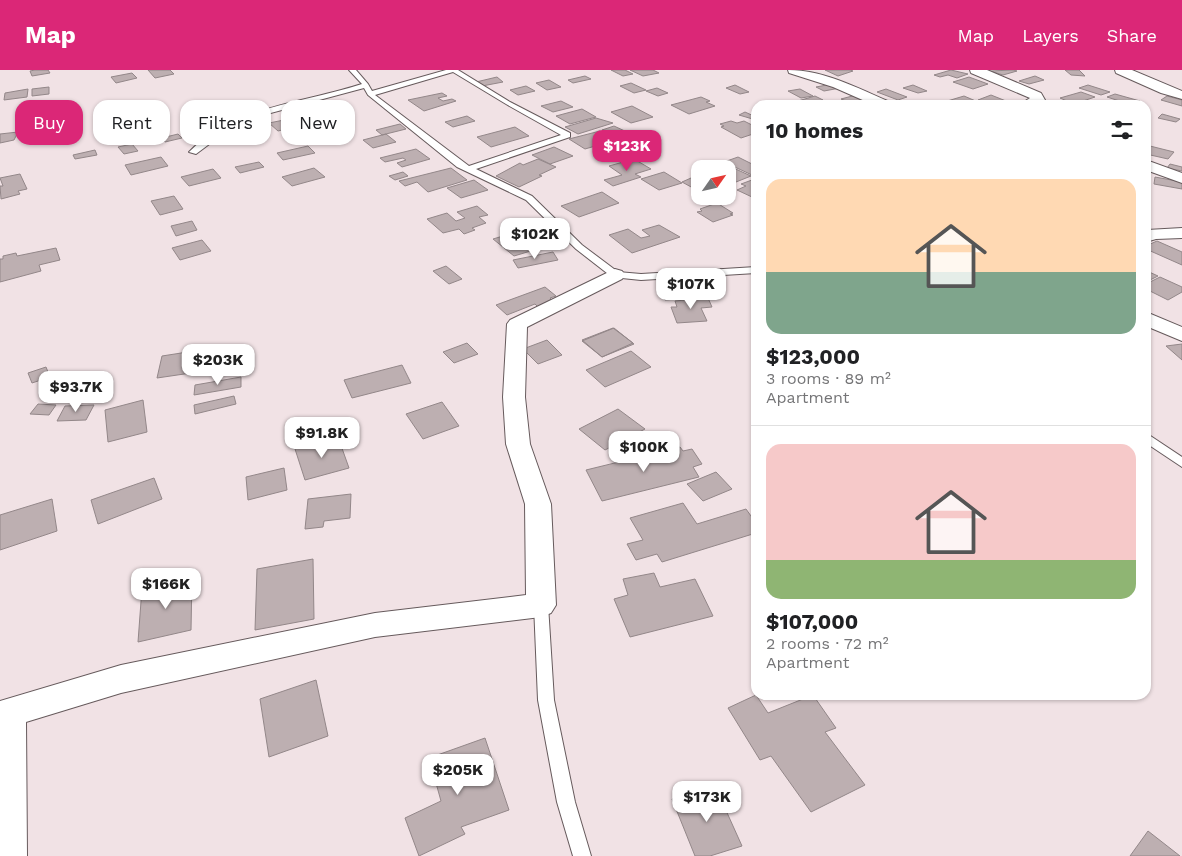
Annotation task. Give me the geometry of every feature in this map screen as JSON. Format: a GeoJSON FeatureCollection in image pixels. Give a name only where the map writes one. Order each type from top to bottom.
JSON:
{"type":"FeatureCollection","features":[{"type":"Feature","properties":{"kind":"street"},"geometry":{"type":"LineString","coordinates":[[794,70],[838,84],[874,100]]}},
{"type":"Feature","properties":{"kind":"street"},"geometry":{"type":"LineString","coordinates":[[976,70],[1036,96],[1038,100]]}},
{"type":"Feature","properties":{"kind":"street"},"geometry":{"type":"LineString","coordinates":[[1121,70],[1157,87],[1182,95]]}},
{"type":"Feature","properties":{"kind":"street"},"geometry":{"type":"LineString","coordinates":[[1151,167],[1182,178]]}},
{"type":"Feature","properties":{"kind":"street"},"geometry":{"type":"LineString","coordinates":[[1151,235],[1182,234]]}},
{"type":"Feature","properties":{"kind":"street"},"geometry":{"type":"LineString","coordinates":[[8,856],[5,714],[121,678],[375,625],[541,605],[538,504],[518,444],[515,416],[517,324],[615,274]]}},
{"type":"Feature","properties":{"kind":"street"},"geometry":{"type":"LineString","coordinates":[[1151,320],[1182,336]]}},
{"type":"Feature","properties":{"kind":"lane"},"geometry":{"type":"LineString","coordinates":[[352,70],[366,85],[370,94],[460,164],[529,198],[579,247],[615,274],[641,277],[751,270]]}},
{"type":"Feature","properties":{"kind":"lane"},"geometry":{"type":"LineString","coordinates":[[370,94],[454,70],[508,103],[567,135],[470,169]]}},
{"type":"Feature","properties":{"kind":"lane"},"geometry":{"type":"LineString","coordinates":[[194,152],[229,125],[248,116],[366,85]]}},
{"type":"Feature","properties":{"kind":"lane"},"geometry":{"type":"LineString","coordinates":[[1151,441],[1182,464]]}},
{"type":"Feature","properties":{"kind":"lane"},"geometry":{"type":"LineString","coordinates":[[541,605],[546,700],[566,802],[582,856]]}},
{"type":"Feature","properties":{"kind":"building"},"geometry":{"type":"Polygon","coordinates":[[[48,70],[50,73],[32,76],[30,71],[48,70]]]}},
{"type":"Feature","properties":{"kind":"building"},"geometry":{"type":"Polygon","coordinates":[[[148,70],[170,70],[174,74],[155,78],[148,70]]]}},
{"type":"Feature","properties":{"kind":"building"},"geometry":{"type":"Polygon","coordinates":[[[611,70],[625,70],[633,74],[623,76],[611,70]]]}},
{"type":"Feature","properties":{"kind":"building"},"geometry":{"type":"Polygon","coordinates":[[[630,70],[653,70],[659,73],[643,76],[630,70]]]}},
{"type":"Feature","properties":{"kind":"building"},"geometry":{"type":"Polygon","coordinates":[[[825,70],[850,70],[853,71],[838,76],[825,70]]]}},
{"type":"Feature","properties":{"kind":"building"},"geometry":{"type":"Polygon","coordinates":[[[951,70],[968,74],[957,78],[948,75],[940,77],[934,75],[951,70]]]}},
{"type":"Feature","properties":{"kind":"building"},"geometry":{"type":"Polygon","coordinates":[[[1065,70],[1079,70],[1085,76],[1071,75],[1065,70]]]}},
{"type":"Feature","properties":{"kind":"building"},"geometry":{"type":"Polygon","coordinates":[[[990,71],[1017,71],[1003,75],[990,71]]]}},
{"type":"Feature","properties":{"kind":"building"},"geometry":{"type":"Polygon","coordinates":[[[132,73],[137,78],[116,83],[111,77],[132,73]]]}},
{"type":"Feature","properties":{"kind":"building"},"geometry":{"type":"Polygon","coordinates":[[[585,76],[591,79],[573,83],[568,80],[585,76]]]}},
{"type":"Feature","properties":{"kind":"building"},"geometry":{"type":"Polygon","coordinates":[[[1035,76],[1044,80],[1029,84],[1019,81],[1035,76]]]}},
{"type":"Feature","properties":{"kind":"building"},"geometry":{"type":"Polygon","coordinates":[[[497,77],[503,82],[482,86],[476,82],[497,77]]]}},
{"type":"Feature","properties":{"kind":"building"},"geometry":{"type":"Polygon","coordinates":[[[969,77],[988,84],[973,89],[953,82],[969,77]]]}},
{"type":"Feature","properties":{"kind":"building"},"geometry":{"type":"Polygon","coordinates":[[[549,80],[561,87],[547,90],[536,83],[549,80]]]}},
{"type":"Feature","properties":{"kind":"building"},"geometry":{"type":"Polygon","coordinates":[[[631,83],[646,90],[634,93],[620,86],[631,83]]]}},
{"type":"Feature","properties":{"kind":"building"},"geometry":{"type":"Polygon","coordinates":[[[832,84],[840,88],[824,91],[816,87],[832,84]]]}},
{"type":"Feature","properties":{"kind":"building"},"geometry":{"type":"Polygon","coordinates":[[[735,85],[749,92],[740,94],[726,88],[735,85]]]}},
{"type":"Feature","properties":{"kind":"building"},"geometry":{"type":"Polygon","coordinates":[[[913,85],[927,91],[918,93],[903,88],[913,85]]]}},
{"type":"Feature","properties":{"kind":"building"},"geometry":{"type":"Polygon","coordinates":[[[1088,85],[1110,92],[1101,95],[1079,88],[1088,85]]]}},
{"type":"Feature","properties":{"kind":"building"},"geometry":{"type":"Polygon","coordinates":[[[526,86],[535,91],[518,95],[510,90],[526,86]]]}},
{"type":"Feature","properties":{"kind":"building"},"geometry":{"type":"Polygon","coordinates":[[[49,87],[49,94],[32,96],[32,89],[49,87]]]}},
{"type":"Feature","properties":{"kind":"building"},"geometry":{"type":"Polygon","coordinates":[[[657,88],[668,93],[658,96],[646,91],[657,88]]]}},
{"type":"Feature","properties":{"kind":"building"},"geometry":{"type":"Polygon","coordinates":[[[28,89],[27,97],[4,100],[5,93],[28,89]]]}},
{"type":"Feature","properties":{"kind":"building"},"geometry":{"type":"Polygon","coordinates":[[[800,89],[813,96],[801,98],[788,91],[800,89]]]}},
{"type":"Feature","properties":{"kind":"building"},"geometry":{"type":"Polygon","coordinates":[[[886,89],[907,97],[898,100],[877,92],[886,89]]]}},
{"type":"Feature","properties":{"kind":"building"},"geometry":{"type":"Polygon","coordinates":[[[1081,92],[1095,97],[1086,100],[1065,100],[1060,98],[1081,92]]]}},
{"type":"Feature","properties":{"kind":"building"},"geometry":{"type":"Polygon","coordinates":[[[442,93],[447,96],[438,98],[443,101],[452,99],[456,101],[424,111],[408,100],[442,93]]]}},
{"type":"Feature","properties":{"kind":"building"},"geometry":{"type":"Polygon","coordinates":[[[1115,94],[1136,100],[1116,100],[1107,97],[1115,94]]]}},
{"type":"Feature","properties":{"kind":"building"},"geometry":{"type":"Polygon","coordinates":[[[856,95],[866,100],[844,100],[841,99],[856,95]]]}},
{"type":"Feature","properties":{"kind":"building"},"geometry":{"type":"Polygon","coordinates":[[[991,95],[1004,100],[978,100],[991,95]]]}},
{"type":"Feature","properties":{"kind":"building"},"geometry":{"type":"Polygon","coordinates":[[[815,96],[823,100],[801,100],[815,96]]]}},
{"type":"Feature","properties":{"kind":"building"},"geometry":{"type":"Polygon","coordinates":[[[964,96],[973,100],[951,100],[964,96]]]}},
{"type":"Feature","properties":{"kind":"building"},"geometry":{"type":"Polygon","coordinates":[[[1167,96],[1182,100],[1182,106],[1161,100],[1167,96]]]}},
{"type":"Feature","properties":{"kind":"building"},"geometry":{"type":"Polygon","coordinates":[[[701,97],[710,101],[706,102],[715,106],[689,114],[671,105],[701,97]]]}},
{"type":"Feature","properties":{"kind":"building"},"geometry":{"type":"Polygon","coordinates":[[[561,101],[573,107],[553,112],[541,106],[561,101]]]}},
{"type":"Feature","properties":{"kind":"building"},"geometry":{"type":"Polygon","coordinates":[[[632,106],[653,117],[631,123],[611,112],[632,106]]]}},
{"type":"Feature","properties":{"kind":"building"},"geometry":{"type":"Polygon","coordinates":[[[582,109],[596,117],[570,124],[556,116],[582,109]]]}},
{"type":"Feature","properties":{"kind":"building"},"geometry":{"type":"Polygon","coordinates":[[[745,112],[751,115],[751,119],[739,115],[745,112]]]}},
{"type":"Feature","properties":{"kind":"building"},"geometry":{"type":"Polygon","coordinates":[[[1162,114],[1180,119],[1176,122],[1158,118],[1162,114]]]}},
{"type":"Feature","properties":{"kind":"building"},"geometry":{"type":"Polygon","coordinates":[[[467,116],[475,121],[453,127],[445,122],[467,116]]]}},
{"type":"Feature","properties":{"kind":"building"},"geometry":{"type":"Polygon","coordinates":[[[596,118],[613,123],[578,134],[565,127],[596,118]]]}},
{"type":"Feature","properties":{"kind":"building"},"geometry":{"type":"Polygon","coordinates":[[[281,121],[281,130],[278,131],[271,123],[281,121]]]}},
{"type":"Feature","properties":{"kind":"building"},"geometry":{"type":"Polygon","coordinates":[[[731,121],[737,123],[744,121],[751,124],[751,135],[741,138],[721,127],[724,126],[720,124],[731,121]]]}},
{"type":"Feature","properties":{"kind":"building"},"geometry":{"type":"Polygon","coordinates":[[[400,124],[406,129],[382,135],[376,130],[400,124]]]}},
{"type":"Feature","properties":{"kind":"building"},"geometry":{"type":"Polygon","coordinates":[[[614,126],[627,132],[615,136],[602,130],[614,126]]]}},
{"type":"Feature","properties":{"kind":"building"},"geometry":{"type":"Polygon","coordinates":[[[515,127],[529,136],[491,147],[477,137],[515,127]]]}},
{"type":"Feature","properties":{"kind":"building"},"geometry":{"type":"Polygon","coordinates":[[[600,131],[616,140],[585,149],[569,139],[600,131]]]}},
{"type":"Feature","properties":{"kind":"building"},"geometry":{"type":"Polygon","coordinates":[[[15,132],[15,138],[14,140],[0,143],[0,134],[15,132]]]}},
{"type":"Feature","properties":{"kind":"building"},"geometry":{"type":"Polygon","coordinates":[[[178,134],[180,138],[170,141],[170,136],[178,134]]]}},
{"type":"Feature","properties":{"kind":"building"},"geometry":{"type":"Polygon","coordinates":[[[386,134],[396,142],[373,148],[363,140],[386,134]]]}},
{"type":"Feature","properties":{"kind":"building"},"geometry":{"type":"Polygon","coordinates":[[[133,145],[138,151],[124,154],[118,147],[133,145]]]}},
{"type":"Feature","properties":{"kind":"building"},"geometry":{"type":"Polygon","coordinates":[[[308,146],[315,153],[283,160],[277,153],[308,146]]]}},
{"type":"Feature","properties":{"kind":"building"},"geometry":{"type":"Polygon","coordinates":[[[1151,146],[1174,152],[1168,159],[1151,155],[1151,146]]]}},
{"type":"Feature","properties":{"kind":"building"},"geometry":{"type":"Polygon","coordinates":[[[554,147],[573,156],[550,164],[532,155],[554,147]]]}},
{"type":"Feature","properties":{"kind":"building"},"geometry":{"type":"Polygon","coordinates":[[[416,149],[430,159],[402,167],[397,163],[406,160],[403,158],[385,162],[380,158],[416,149]]]}},
{"type":"Feature","properties":{"kind":"building"},"geometry":{"type":"Polygon","coordinates":[[[95,150],[97,155],[75,159],[73,155],[95,150]]]}},
{"type":"Feature","properties":{"kind":"building"},"geometry":{"type":"Polygon","coordinates":[[[161,157],[168,166],[131,175],[125,165],[161,157]]]}},
{"type":"Feature","properties":{"kind":"building"},"geometry":{"type":"Polygon","coordinates":[[[738,157],[751,164],[751,175],[736,168],[736,160],[730,160],[738,157]]]}},
{"type":"Feature","properties":{"kind":"building"},"geometry":{"type":"Polygon","coordinates":[[[538,159],[556,167],[519,187],[496,176],[520,163],[523,165],[538,159]]]}},
{"type":"Feature","properties":{"kind":"building"},"geometry":{"type":"Polygon","coordinates":[[[634,159],[651,169],[635,174],[641,177],[613,186],[604,180],[622,175],[609,166],[634,159]]]}},
{"type":"Feature","properties":{"kind":"building"},"geometry":{"type":"Polygon","coordinates":[[[259,162],[264,167],[240,173],[235,167],[259,162]]]}},
{"type":"Feature","properties":{"kind":"building"},"geometry":{"type":"Polygon","coordinates":[[[1170,164],[1182,167],[1182,171],[1167,168],[1170,164]]]}},
{"type":"Feature","properties":{"kind":"building"},"geometry":{"type":"Polygon","coordinates":[[[314,168],[325,177],[292,186],[282,177],[314,168]]]}},
{"type":"Feature","properties":{"kind":"building"},"geometry":{"type":"Polygon","coordinates":[[[451,168],[467,180],[428,192],[417,182],[405,186],[399,181],[451,168]]]}},
{"type":"Feature","properties":{"kind":"building"},"geometry":{"type":"Polygon","coordinates":[[[213,169],[221,178],[189,186],[181,177],[213,169]]]}},
{"type":"Feature","properties":{"kind":"building"},"geometry":{"type":"Polygon","coordinates":[[[736,169],[751,176],[736,182],[736,169]]]}},
{"type":"Feature","properties":{"kind":"building"},"geometry":{"type":"Polygon","coordinates":[[[403,172],[408,176],[395,180],[389,176],[403,172]]]}},
{"type":"Feature","properties":{"kind":"building"},"geometry":{"type":"Polygon","coordinates":[[[664,172],[682,183],[659,190],[641,179],[664,172]]]}},
{"type":"Feature","properties":{"kind":"building"},"geometry":{"type":"Polygon","coordinates":[[[20,174],[27,189],[18,191],[20,194],[1,199],[0,186],[3,186],[0,178],[20,174]]]}},
{"type":"Feature","properties":{"kind":"building"},"geometry":{"type":"Polygon","coordinates":[[[1155,177],[1182,182],[1182,189],[1154,184],[1155,177]]]}},
{"type":"Feature","properties":{"kind":"building"},"geometry":{"type":"Polygon","coordinates":[[[691,178],[691,187],[682,182],[691,178]]]}},
{"type":"Feature","properties":{"kind":"building"},"geometry":{"type":"Polygon","coordinates":[[[474,180],[488,190],[461,198],[447,188],[474,180]]]}},
{"type":"Feature","properties":{"kind":"building"},"geometry":{"type":"Polygon","coordinates":[[[751,180],[751,197],[737,190],[746,186],[741,184],[751,180]]]}},
{"type":"Feature","properties":{"kind":"building"},"geometry":{"type":"Polygon","coordinates":[[[602,192],[619,203],[579,217],[561,206],[602,192]]]}},
{"type":"Feature","properties":{"kind":"building"},"geometry":{"type":"Polygon","coordinates":[[[174,196],[183,209],[160,215],[151,201],[174,196]]]}},
{"type":"Feature","properties":{"kind":"building"},"geometry":{"type":"Polygon","coordinates":[[[711,205],[720,205],[733,213],[730,214],[733,215],[713,222],[697,212],[702,211],[700,209],[711,205]]]}},
{"type":"Feature","properties":{"kind":"building"},"geometry":{"type":"Polygon","coordinates":[[[477,206],[488,215],[479,217],[486,223],[472,228],[475,230],[464,234],[459,229],[443,233],[427,219],[447,213],[456,221],[465,218],[457,212],[477,206]]]}},
{"type":"Feature","properties":{"kind":"building"},"geometry":{"type":"Polygon","coordinates":[[[192,221],[197,230],[176,236],[171,226],[192,221]]]}},
{"type":"Feature","properties":{"kind":"building"},"geometry":{"type":"Polygon","coordinates":[[[659,225],[680,237],[632,253],[609,235],[628,229],[641,238],[650,236],[642,230],[659,225]]]}},
{"type":"Feature","properties":{"kind":"building"},"geometry":{"type":"Polygon","coordinates":[[[513,233],[534,250],[514,256],[493,239],[513,233]]]}},
{"type":"Feature","properties":{"kind":"building"},"geometry":{"type":"Polygon","coordinates":[[[202,240],[211,251],[180,260],[172,248],[202,240]]]}},
{"type":"Feature","properties":{"kind":"building"},"geometry":{"type":"Polygon","coordinates":[[[1157,241],[1182,252],[1182,265],[1151,251],[1151,244],[1157,241]]]}},
{"type":"Feature","properties":{"kind":"building"},"geometry":{"type":"Polygon","coordinates":[[[56,248],[60,260],[39,265],[41,271],[0,282],[0,259],[3,259],[3,256],[16,253],[17,256],[56,248]]]}},
{"type":"Feature","properties":{"kind":"building"},"geometry":{"type":"Polygon","coordinates":[[[553,252],[558,260],[518,268],[513,260],[553,252]]]}},
{"type":"Feature","properties":{"kind":"building"},"geometry":{"type":"Polygon","coordinates":[[[446,266],[462,279],[449,284],[433,271],[446,266]]]}},
{"type":"Feature","properties":{"kind":"building"},"geometry":{"type":"Polygon","coordinates":[[[1151,273],[1158,276],[1151,280],[1151,273]]]}},
{"type":"Feature","properties":{"kind":"building"},"geometry":{"type":"Polygon","coordinates":[[[1160,277],[1182,287],[1182,292],[1168,300],[1151,292],[1151,282],[1160,277]]]}},
{"type":"Feature","properties":{"kind":"building"},"geometry":{"type":"Polygon","coordinates":[[[703,281],[711,296],[665,300],[658,285],[703,281]]]}},
{"type":"Feature","properties":{"kind":"building"},"geometry":{"type":"Polygon","coordinates":[[[545,287],[556,296],[550,298],[554,302],[539,308],[535,304],[507,315],[496,305],[545,287]]]}},
{"type":"Feature","properties":{"kind":"building"},"geometry":{"type":"Polygon","coordinates":[[[708,298],[712,307],[701,308],[707,321],[677,323],[671,307],[677,307],[675,301],[708,298]]]}},
{"type":"Feature","properties":{"kind":"building"},"geometry":{"type":"Polygon","coordinates":[[[613,328],[633,343],[602,357],[582,340],[613,328]]]}},
{"type":"Feature","properties":{"kind":"building"},"geometry":{"type":"Polygon","coordinates":[[[614,328],[634,344],[602,357],[582,341],[614,328]]]}},
{"type":"Feature","properties":{"kind":"building"},"geometry":{"type":"Polygon","coordinates":[[[547,340],[562,355],[538,364],[523,349],[547,340]]]}},
{"type":"Feature","properties":{"kind":"building"},"geometry":{"type":"Polygon","coordinates":[[[467,343],[478,354],[454,363],[443,352],[467,343]]]}},
{"type":"Feature","properties":{"kind":"building"},"geometry":{"type":"Polygon","coordinates":[[[1182,344],[1182,360],[1166,346],[1182,344]]]}},
{"type":"Feature","properties":{"kind":"building"},"geometry":{"type":"Polygon","coordinates":[[[194,351],[191,373],[157,378],[162,356],[194,351]]]}},
{"type":"Feature","properties":{"kind":"building"},"geometry":{"type":"Polygon","coordinates":[[[631,351],[651,367],[605,387],[586,370],[631,351]]]}},
{"type":"Feature","properties":{"kind":"building"},"geometry":{"type":"Polygon","coordinates":[[[402,365],[411,383],[352,398],[344,380],[402,365]]]}},
{"type":"Feature","properties":{"kind":"building"},"geometry":{"type":"Polygon","coordinates":[[[46,367],[50,377],[32,383],[28,373],[46,367]]]}},
{"type":"Feature","properties":{"kind":"building"},"geometry":{"type":"Polygon","coordinates":[[[241,377],[241,387],[194,395],[195,385],[241,377]]]}},
{"type":"Feature","properties":{"kind":"building"},"geometry":{"type":"Polygon","coordinates":[[[234,396],[236,404],[195,414],[194,405],[234,396]]]}},
{"type":"Feature","properties":{"kind":"building"},"geometry":{"type":"Polygon","coordinates":[[[143,400],[147,432],[108,442],[105,410],[143,400]]]}},
{"type":"Feature","properties":{"kind":"building"},"geometry":{"type":"Polygon","coordinates":[[[442,402],[459,426],[423,439],[406,414],[442,402]]]}},
{"type":"Feature","properties":{"kind":"building"},"geometry":{"type":"Polygon","coordinates":[[[38,404],[56,405],[49,415],[30,414],[38,404]]]}},
{"type":"Feature","properties":{"kind":"building"},"geometry":{"type":"Polygon","coordinates":[[[94,405],[86,420],[57,421],[65,406],[94,405]]]}},
{"type":"Feature","properties":{"kind":"building"},"geometry":{"type":"Polygon","coordinates":[[[618,409],[645,429],[605,450],[579,429],[618,409]]]}},
{"type":"Feature","properties":{"kind":"building"},"geometry":{"type":"Polygon","coordinates":[[[338,437],[349,468],[305,480],[295,449],[338,437]]]}},
{"type":"Feature","properties":{"kind":"building"},"geometry":{"type":"Polygon","coordinates":[[[680,447],[683,451],[692,449],[702,464],[693,467],[699,477],[602,501],[586,470],[680,447]]]}},
{"type":"Feature","properties":{"kind":"building"},"geometry":{"type":"Polygon","coordinates":[[[284,468],[287,490],[248,500],[246,477],[284,468]]]}},
{"type":"Feature","properties":{"kind":"building"},"geometry":{"type":"Polygon","coordinates":[[[716,472],[732,489],[703,501],[687,484],[716,472]]]}},
{"type":"Feature","properties":{"kind":"building"},"geometry":{"type":"Polygon","coordinates":[[[154,478],[162,499],[98,524],[91,500],[154,478]]]}},
{"type":"Feature","properties":{"kind":"building"},"geometry":{"type":"Polygon","coordinates":[[[351,494],[350,518],[324,521],[323,527],[305,529],[308,499],[351,494]]]}},
{"type":"Feature","properties":{"kind":"building"},"geometry":{"type":"Polygon","coordinates":[[[52,499],[57,531],[0,550],[0,515],[52,499]]]}},
{"type":"Feature","properties":{"kind":"building"},"geometry":{"type":"Polygon","coordinates":[[[683,503],[697,524],[746,509],[751,516],[751,535],[662,562],[657,554],[636,560],[627,544],[643,540],[630,518],[683,503]]]}},
{"type":"Feature","properties":{"kind":"building"},"geometry":{"type":"Polygon","coordinates":[[[313,559],[314,619],[255,630],[257,569],[313,559]]]}},
{"type":"Feature","properties":{"kind":"building"},"geometry":{"type":"Polygon","coordinates":[[[654,573],[660,587],[695,579],[713,616],[630,637],[614,599],[628,595],[623,579],[654,573]]]}},
{"type":"Feature","properties":{"kind":"building"},"geometry":{"type":"Polygon","coordinates":[[[192,577],[191,630],[138,642],[142,588],[192,577]]]}},
{"type":"Feature","properties":{"kind":"building"},"geometry":{"type":"Polygon","coordinates":[[[316,680],[328,736],[269,757],[260,699],[316,680]]]}},
{"type":"Feature","properties":{"kind":"building"},"geometry":{"type":"Polygon","coordinates":[[[751,697],[751,700],[759,700],[768,713],[800,700],[816,700],[836,728],[825,732],[865,785],[811,812],[771,756],[760,760],[728,708],[751,697]]]}},
{"type":"Feature","properties":{"kind":"building"},"geometry":{"type":"Polygon","coordinates":[[[485,738],[509,810],[461,827],[465,834],[419,856],[405,818],[441,801],[429,758],[485,738]]]}},
{"type":"Feature","properties":{"kind":"building"},"geometry":{"type":"Polygon","coordinates":[[[715,786],[742,846],[710,856],[695,856],[672,799],[715,786]]]}},
{"type":"Feature","properties":{"kind":"building"},"geometry":{"type":"Polygon","coordinates":[[[1148,831],[1180,856],[1130,856],[1148,831]]]}}]}
